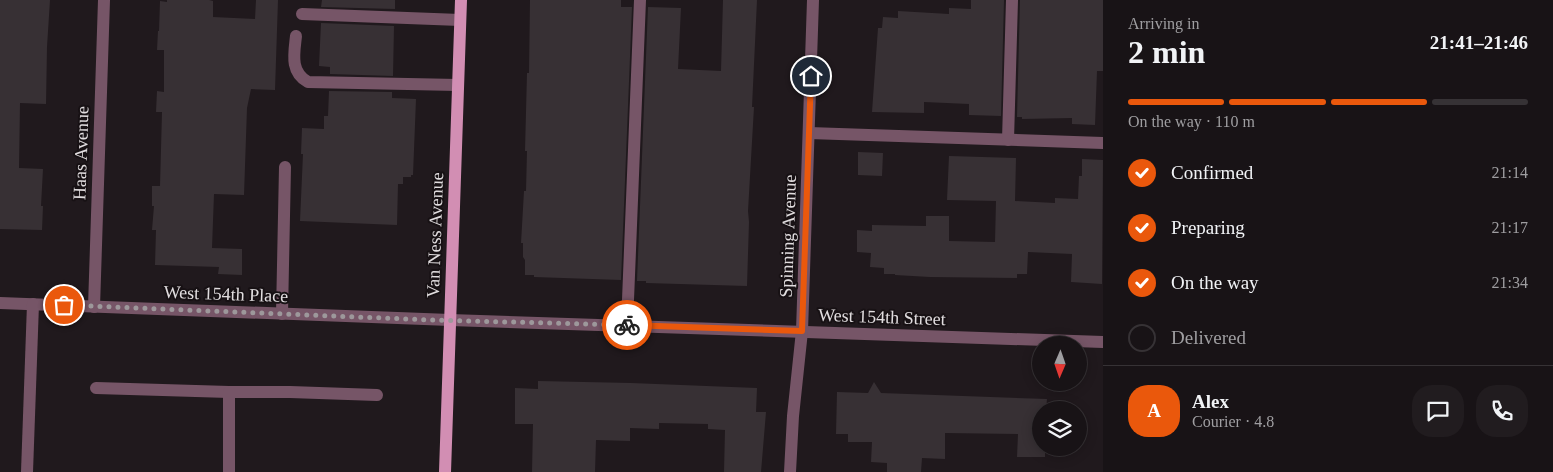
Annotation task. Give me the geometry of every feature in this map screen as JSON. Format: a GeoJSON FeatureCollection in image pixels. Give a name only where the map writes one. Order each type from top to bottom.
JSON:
{"type":"FeatureCollection","features":[{"type":"Feature","properties":{"kind":"main road","name":"Van Ness Avenue"},"geometry":{"type":"LineString","coordinates":[[445,472],[461,0]]}},
{"type":"Feature","properties":{"kind":"street","name":"Haas Avenue"},"geometry":{"type":"LineString","coordinates":[[94,307],[104,0]]}},
{"type":"Feature","properties":{"kind":"street"},"geometry":{"type":"LineString","coordinates":[[627,325],[640,0]]}},
{"type":"Feature","properties":{"kind":"street","name":"Spinning Avenue"},"geometry":{"type":"LineString","coordinates":[[790,472],[793,416],[802,331],[814,0]]}},
{"type":"Feature","properties":{"kind":"street"},"geometry":{"type":"LineString","coordinates":[[1008,140],[1012,0]]}},
{"type":"Feature","properties":{"kind":"street"},"geometry":{"type":"LineString","coordinates":[[302,14],[460,20]]}},
{"type":"Feature","properties":{"kind":"street"},"geometry":{"type":"LineString","coordinates":[[296,36],[294,55],[296,68],[301,78],[308,82],[458,85]]}},
{"type":"Feature","properties":{"kind":"street"},"geometry":{"type":"LineString","coordinates":[[809,133],[1103,143]]}},
{"type":"Feature","properties":{"kind":"street"},"geometry":{"type":"LineString","coordinates":[[282,314],[285,167]]}},
{"type":"Feature","properties":{"kind":"street","name":"West 154th Place"},"geometry":{"type":"LineString","coordinates":[[0,303],[450,320]]}},
{"type":"Feature","properties":{"kind":"street"},"geometry":{"type":"LineString","coordinates":[[27,472],[33,304]]}},
{"type":"Feature","properties":{"kind":"street","name":"West 154th Street"},"geometry":{"type":"LineString","coordinates":[[450,320],[1103,342]]}},
{"type":"Feature","properties":{"kind":"street"},"geometry":{"type":"LineString","coordinates":[[96,388],[290,392],[377,396]]}},
{"type":"Feature","properties":{"kind":"street"},"geometry":{"type":"LineString","coordinates":[[229,392],[229,472]]}},
{"type":"Feature","properties":{"kind":"building"},"geometry":{"type":"Polygon","coordinates":[[[0,0],[50,0],[46,104],[20,103],[19,168],[43,169],[42,230],[0,229],[0,0]]]}},
{"type":"Feature","properties":{"kind":"building"},"geometry":{"type":"Polygon","coordinates":[[[167,0],[209,0],[213,1],[213,17],[255,19],[256,0],[278,0],[275,90],[251,89],[247,108],[244,195],[214,194],[212,248],[242,249],[242,275],[218,274],[219,267],[155,265],[156,230],[152,230],[154,206],[152,206],[152,186],[160,186],[162,112],[156,112],[157,91],[164,92],[164,50],[157,50],[160,1],[167,2],[167,0]]]}},
{"type":"Feature","properties":{"kind":"building"},"geometry":{"type":"Polygon","coordinates":[[[322,0],[395,0],[395,9],[321,7],[322,0]]]}},
{"type":"Feature","properties":{"kind":"building"},"geometry":{"type":"Polygon","coordinates":[[[530,0],[621,0],[621,7],[632,7],[621,280],[534,277],[534,275],[525,275],[523,243],[521,243],[524,191],[526,191],[527,151],[525,151],[530,0]]]}},
{"type":"Feature","properties":{"kind":"building"},"geometry":{"type":"Polygon","coordinates":[[[723,0],[757,0],[752,107],[754,107],[748,211],[747,286],[646,283],[646,281],[637,281],[648,7],[681,8],[678,69],[721,71],[723,0]]]}},
{"type":"Feature","properties":{"kind":"building"},"geometry":{"type":"Polygon","coordinates":[[[971,0],[1004,0],[1001,116],[969,115],[969,104],[924,102],[924,113],[872,112],[878,28],[882,28],[883,17],[898,18],[898,11],[949,14],[949,8],[971,9],[971,0]]]}},
{"type":"Feature","properties":{"kind":"building"},"geometry":{"type":"Polygon","coordinates":[[[1020,0],[1103,0],[1103,71],[1097,71],[1095,125],[1072,124],[1072,118],[1022,119],[1022,117],[1017,117],[1020,0]]]}},
{"type":"Feature","properties":{"kind":"building"},"geometry":{"type":"Polygon","coordinates":[[[321,23],[394,26],[393,76],[330,74],[330,67],[319,66],[321,23]]]}},
{"type":"Feature","properties":{"kind":"building"},"geometry":{"type":"Polygon","coordinates":[[[329,91],[392,92],[392,98],[416,99],[413,175],[411,177],[403,177],[403,184],[398,184],[397,225],[300,221],[303,154],[301,154],[302,128],[324,129],[324,116],[328,116],[329,91]]]}},
{"type":"Feature","properties":{"kind":"building"},"geometry":{"type":"Polygon","coordinates":[[[858,152],[883,153],[882,176],[858,175],[858,152]]]}},
{"type":"Feature","properties":{"kind":"building"},"geometry":{"type":"Polygon","coordinates":[[[949,156],[1016,158],[1015,201],[1055,203],[1055,198],[1078,199],[1079,176],[1082,176],[1082,159],[1103,160],[1102,284],[1071,282],[1072,254],[1028,252],[1027,274],[1017,274],[1017,278],[895,275],[884,274],[884,268],[870,267],[871,253],[857,252],[857,230],[872,231],[872,225],[926,226],[926,216],[949,216],[949,241],[995,242],[996,201],[947,200],[949,156]]]}},
{"type":"Feature","properties":{"kind":"building"},"geometry":{"type":"Polygon","coordinates":[[[538,381],[757,388],[756,412],[766,412],[761,472],[724,472],[725,430],[708,429],[708,424],[659,423],[659,429],[630,428],[630,441],[596,440],[595,472],[532,472],[533,424],[515,424],[515,388],[538,389],[538,381]]]}},
{"type":"Feature","properties":{"kind":"building"},"geometry":{"type":"Polygon","coordinates":[[[874,382],[881,393],[1047,399],[1047,401],[1032,401],[1032,456],[1045,457],[1017,457],[1018,434],[945,433],[945,459],[922,458],[921,472],[887,472],[887,463],[871,462],[872,442],[848,442],[848,434],[836,434],[837,392],[868,393],[874,382]]]}},
{"type":"Feature","properties":{"kind":"way so far"},"geometry":{"type":"LineString","coordinates":[[64,305],[431,320],[627,325]]}},
{"type":"Feature","properties":{"kind":"route"},"geometry":{"type":"LineString","coordinates":[[627,325],[802,331],[811,76]]}}]}
